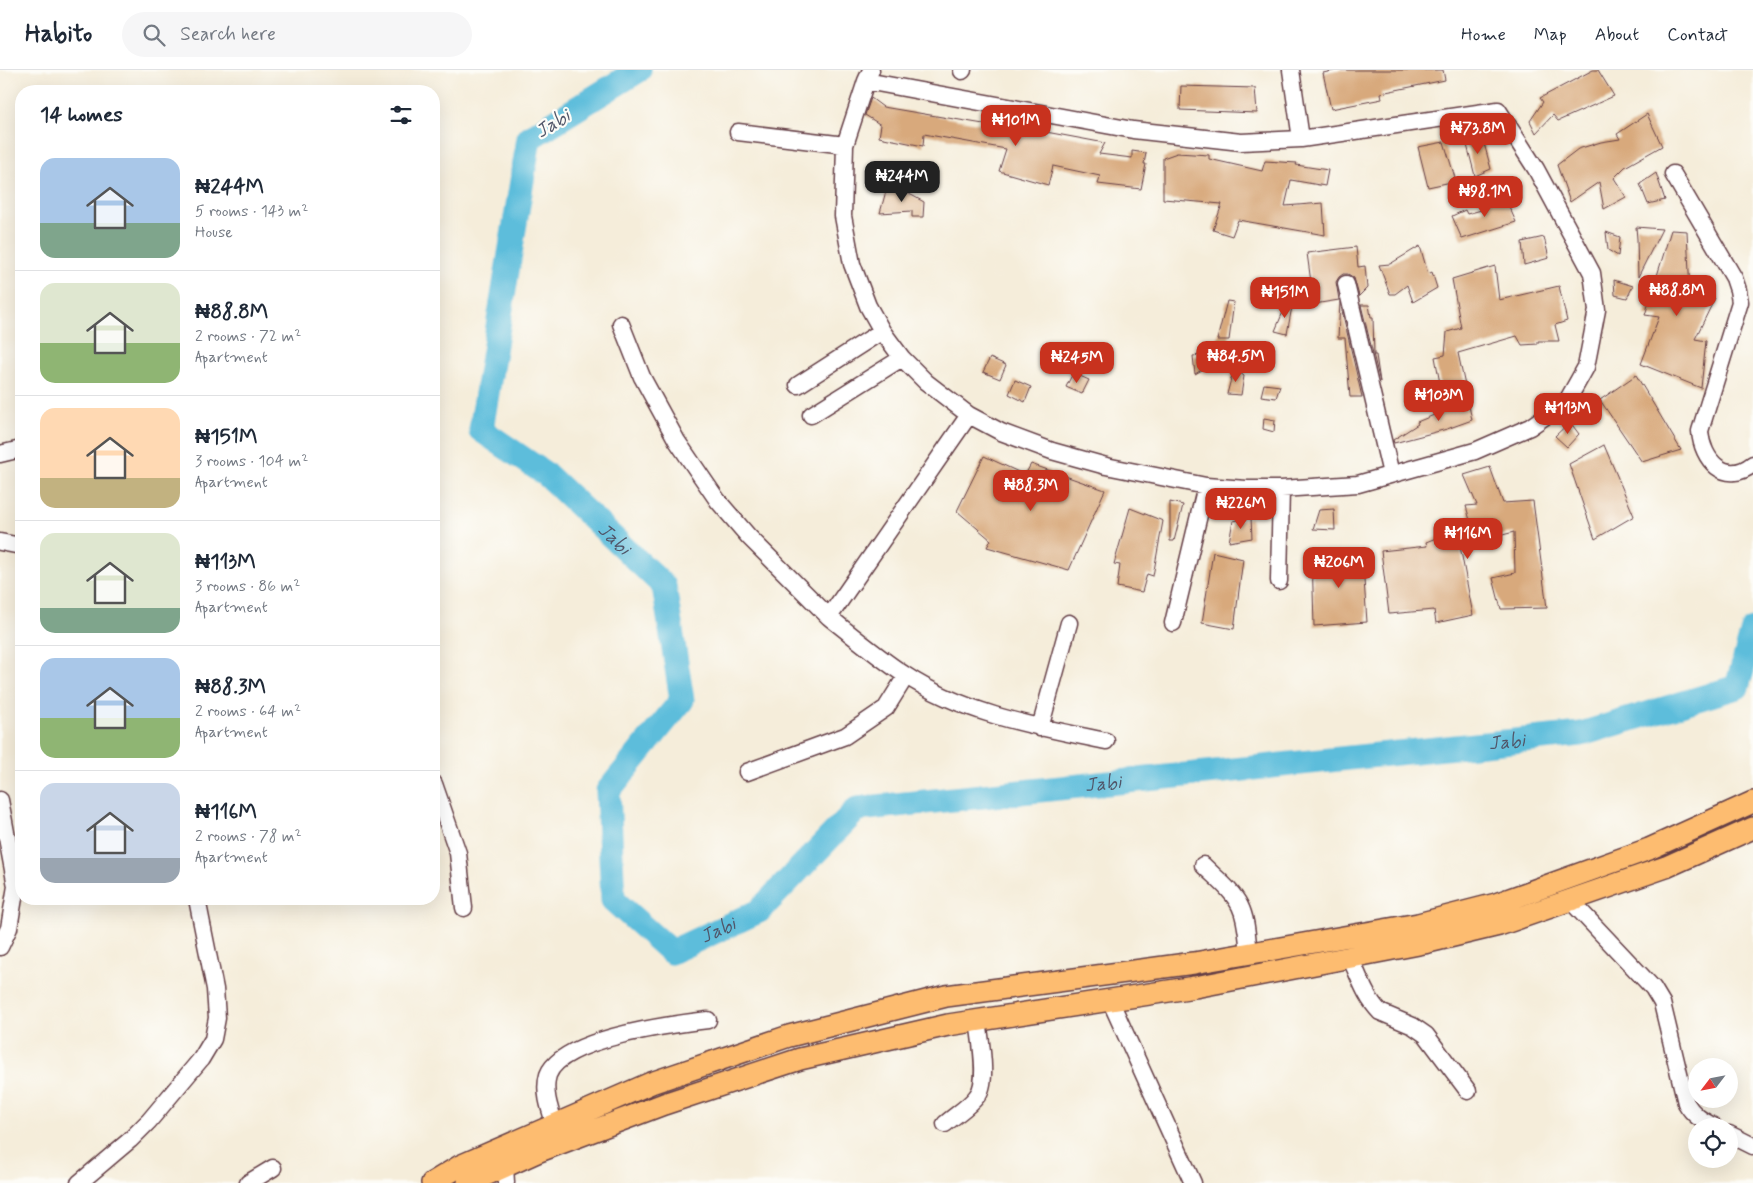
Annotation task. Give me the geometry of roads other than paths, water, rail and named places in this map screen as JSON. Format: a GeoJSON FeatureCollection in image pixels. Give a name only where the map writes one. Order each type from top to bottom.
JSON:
{"type":"FeatureCollection","features":[{"type":"Feature","properties":{"kind":"main road"},"geometry":{"type":"LineString","coordinates":[[432,1183],[460,1166],[506,1165],[555,1125],[651,1083],[789,1036],[946,996],[1194,963],[1418,924],[1496,904],[1649,849],[1753,802]]}},
{"type":"Feature","properties":{"kind":"main road"},"geometry":{"type":"LineString","coordinates":[[468,1183],[537,1152],[664,1104],[800,1059],[948,1025],[1195,987],[1424,943],[1499,925],[1666,867],[1753,828]]}},
{"type":"Feature","properties":{"kind":"street"},"geometry":{"type":"LineString","coordinates":[[1291,70],[1301,139]]}},
{"type":"Feature","properties":{"kind":"street"},"geometry":{"type":"LineString","coordinates":[[869,75],[1133,130],[1241,142],[1301,139],[1498,110],[1536,169],[1592,273],[1597,310],[1586,367],[1567,401],[1530,427],[1475,451],[1358,484],[1281,489],[1206,486],[1106,466],[1052,451],[1001,432],[970,415],[926,382],[902,358],[882,331],[868,306],[852,264],[843,216],[845,145],[869,75]]}},
{"type":"Feature","properties":{"kind":"street"},"geometry":{"type":"LineString","coordinates":[[738,132],[845,145]]}},
{"type":"Feature","properties":{"kind":"street"},"geometry":{"type":"LineString","coordinates":[[1673,174],[1734,278],[1740,302],[1700,431],[1701,444],[1706,456],[1720,469],[1734,473],[1746,470],[1753,464]]}},
{"type":"Feature","properties":{"kind":"street"},"geometry":{"type":"LineString","coordinates":[[1346,284],[1391,474]]}},
{"type":"Feature","properties":{"kind":"street"},"geometry":{"type":"LineString","coordinates":[[621,324],[642,377],[676,441],[718,501],[749,538],[829,617],[906,676],[959,702],[1040,728],[1106,740]]}},
{"type":"Feature","properties":{"kind":"street"},"geometry":{"type":"LineString","coordinates":[[798,385],[882,331]]}},
{"type":"Feature","properties":{"kind":"street"},"geometry":{"type":"LineString","coordinates":[[811,415],[902,358]]}},
{"type":"Feature","properties":{"kind":"street"},"geometry":{"type":"LineString","coordinates":[[829,617],[970,415]]}},
{"type":"Feature","properties":{"kind":"street"},"geometry":{"type":"LineString","coordinates":[[0,454],[15,450]]}},
{"type":"Feature","properties":{"kind":"street"},"geometry":{"type":"LineString","coordinates":[[1172,623],[1206,486]]}},
{"type":"Feature","properties":{"kind":"street"},"geometry":{"type":"LineString","coordinates":[[1279,581],[1281,489]]}},
{"type":"Feature","properties":{"kind":"street"},"geometry":{"type":"LineString","coordinates":[[0,542],[15,545]]}},
{"type":"Feature","properties":{"kind":"street"},"geometry":{"type":"LineString","coordinates":[[1040,728],[1069,623]]}},
{"type":"Feature","properties":{"kind":"street"},"geometry":{"type":"LineString","coordinates":[[747,772],[845,736],[886,708],[906,676]]}},
{"type":"Feature","properties":{"kind":"street"},"geometry":{"type":"LineString","coordinates":[[0,800],[15,881]]}},
{"type":"Feature","properties":{"kind":"street"},"geometry":{"type":"LineString","coordinates":[[440,801],[458,853],[464,908]]}},
{"type":"Feature","properties":{"kind":"street"},"geometry":{"type":"LineString","coordinates":[[1203,865],[1232,894],[1241,907],[1249,953]]}},
{"type":"Feature","properties":{"kind":"street"},"geometry":{"type":"LineString","coordinates":[[0,947],[9,928],[15,892]]}},
{"type":"Feature","properties":{"kind":"street"},"geometry":{"type":"LineString","coordinates":[[1570,900],[1653,988],[1662,1003],[1686,1103],[1691,1112],[1699,1118]]}},
{"type":"Feature","properties":{"kind":"street"},"geometry":{"type":"LineString","coordinates":[[79,1183],[130,1140],[149,1121],[201,1059],[213,1039],[217,1018],[214,989],[198,905]]}},
{"type":"Feature","properties":{"kind":"street"},"geometry":{"type":"LineString","coordinates":[[1350,957],[1368,997],[1380,1012],[1420,1029],[1468,1092]]}},
{"type":"Feature","properties":{"kind":"street"},"geometry":{"type":"LineString","coordinates":[[1110,1000],[1193,1183]]}},
{"type":"Feature","properties":{"kind":"street"},"geometry":{"type":"LineString","coordinates":[[555,1125],[547,1090],[548,1075],[559,1061],[583,1048],[617,1035],[666,1025],[708,1020]]}},
{"type":"Feature","properties":{"kind":"street"},"geometry":{"type":"LineString","coordinates":[[945,1124],[977,1097],[982,1088],[984,1078],[978,1020]]}},
{"type":"Feature","properties":{"kind":"street"},"geometry":{"type":"LineString","coordinates":[[1738,1138],[1753,1146]]}},
{"type":"Feature","properties":{"kind":"street"},"geometry":{"type":"LineString","coordinates":[[248,1183],[273,1168]]}},
{"type":"Feature","properties":{"kind":"waterway","name":"Jabi"},"geometry":{"type":"LineString","coordinates":[[639,70],[529,138],[481,430],[547,475],[664,586],[682,700],[608,791],[613,900],[671,952],[759,911],[857,809],[1581,734],[1737,687],[1753,630]]}}]}
